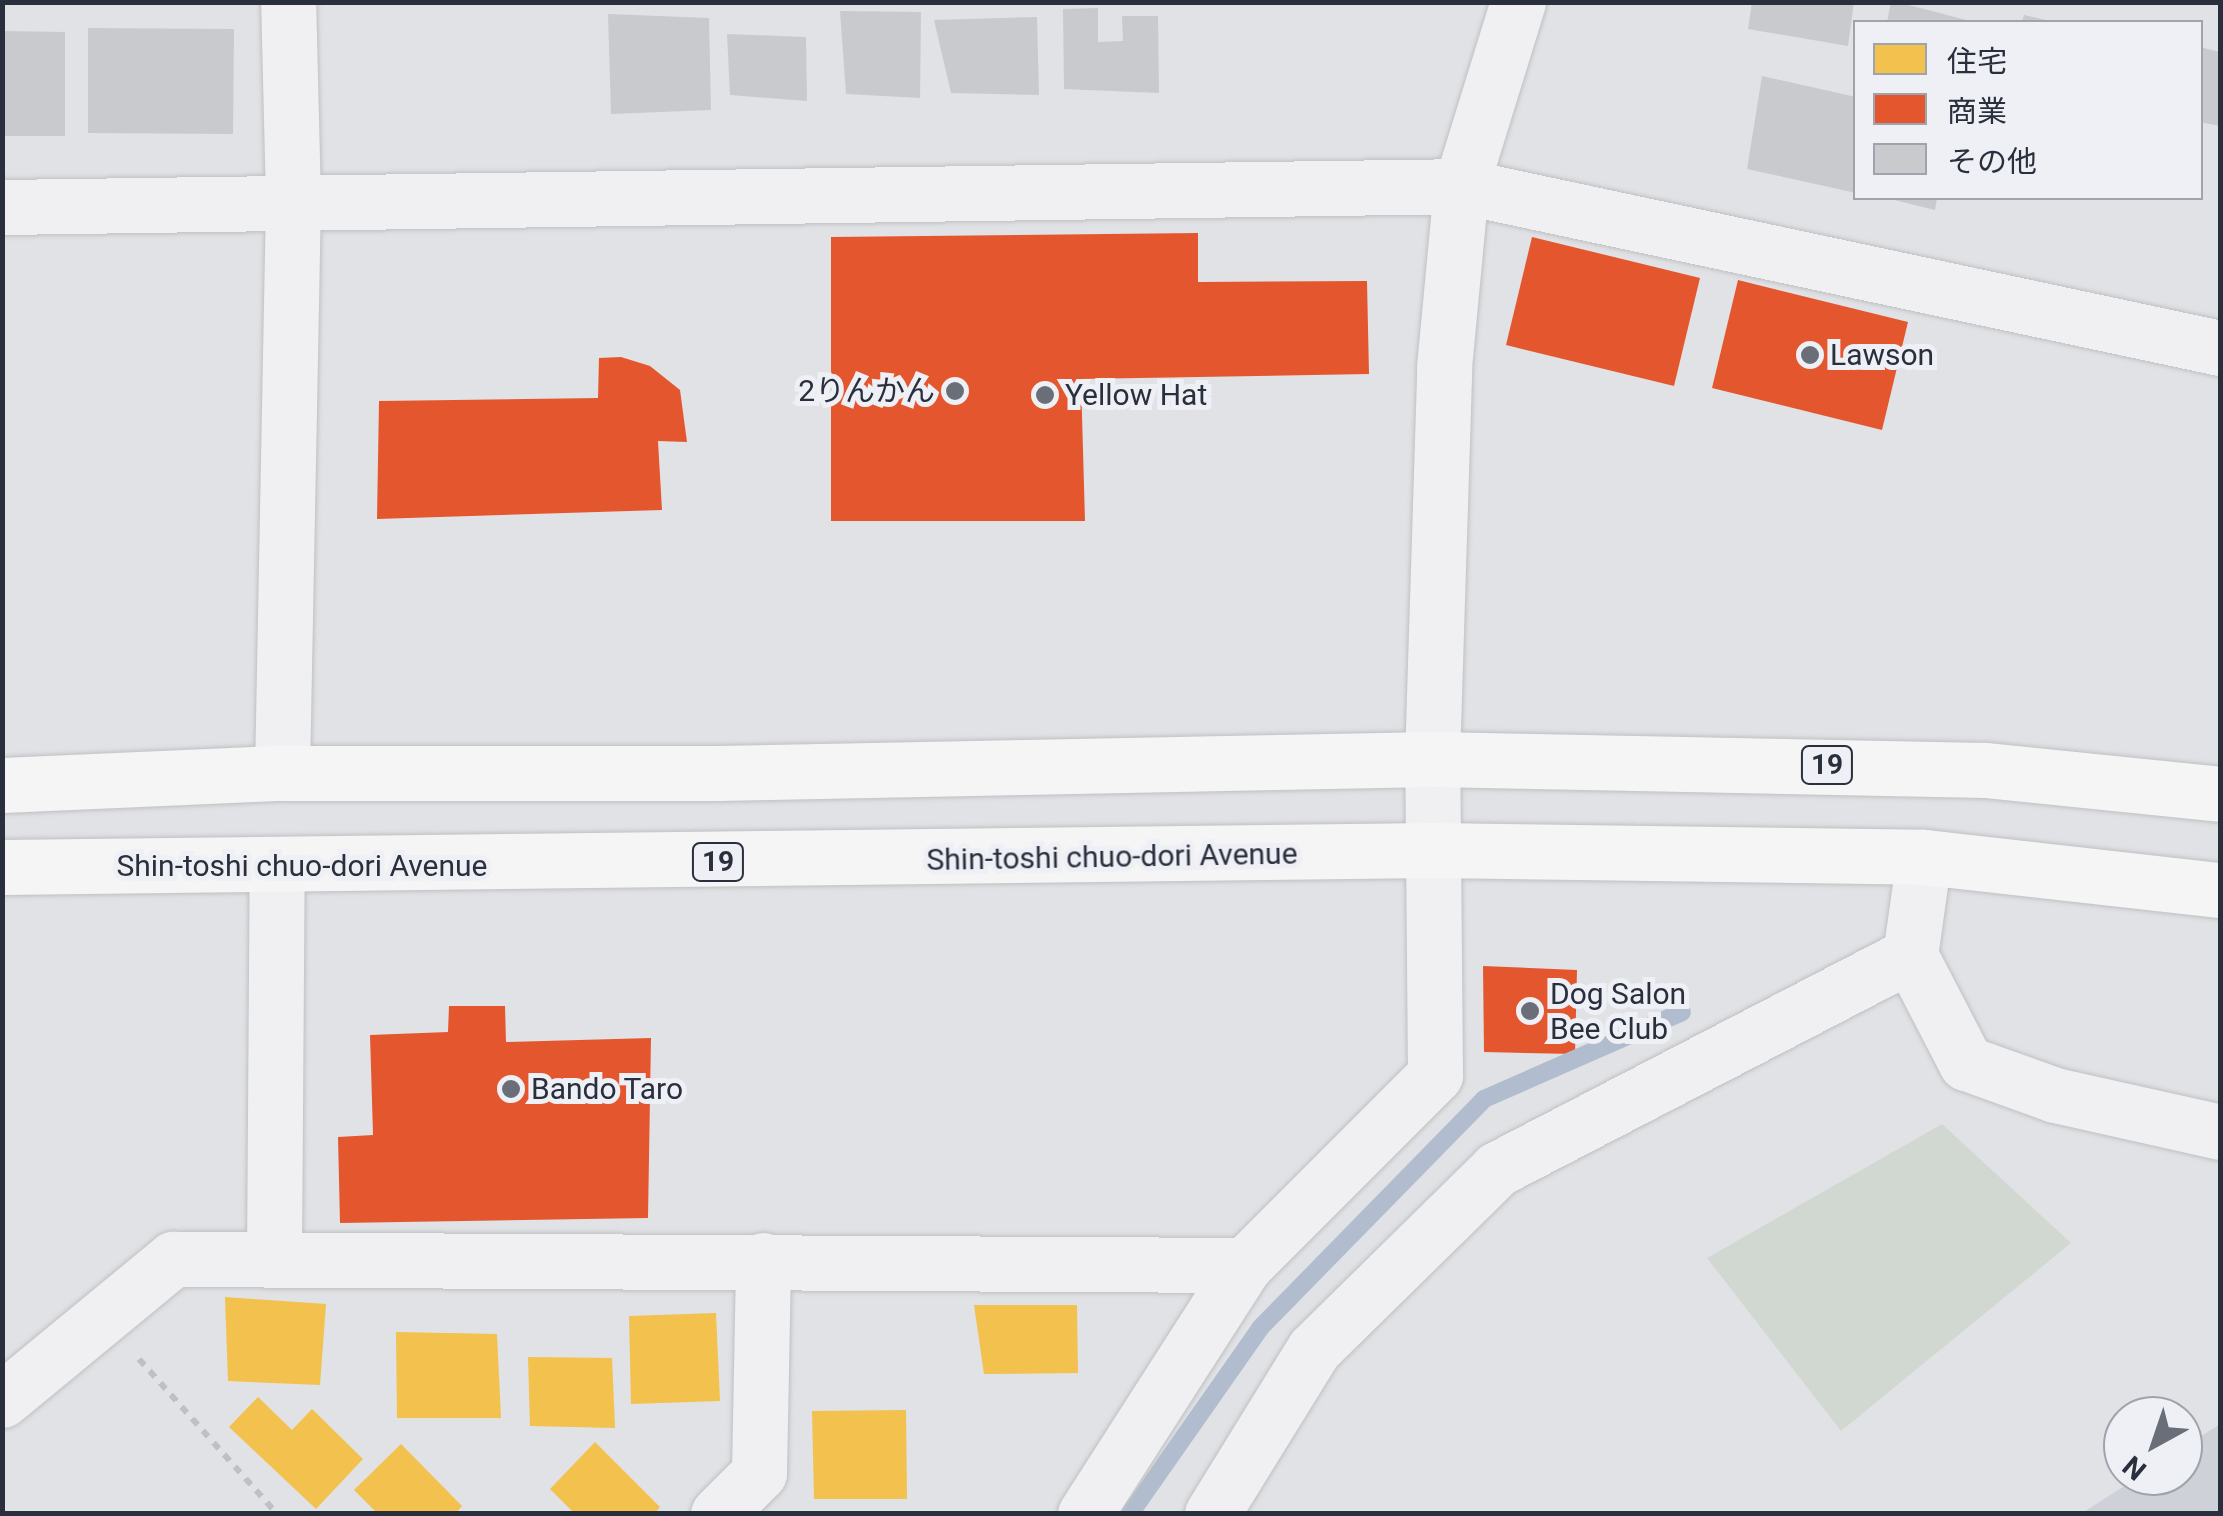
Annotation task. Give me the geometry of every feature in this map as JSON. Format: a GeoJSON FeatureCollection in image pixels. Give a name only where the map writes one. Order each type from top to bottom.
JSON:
{"type":"FeatureCollection","features":[{"type":"Feature","properties":{"kind":"main road","name":"19"},"geometry":{"type":"LineString","coordinates":[[2,785],[282,773],[718,773],[1432,758],[1985,770],[2220,794]]}},
{"type":"Feature","properties":{"kind":"main road","name":"Shin-toshi chuo-dori Avenue"},"geometry":{"type":"LineString","coordinates":[[2,867],[277,868],[1433,850],[1924,856],[2220,890]]}},
{"type":"Feature","properties":{"kind":"street"},"geometry":{"type":"LineString","coordinates":[[282,773],[293,200],[288,2]]}},
{"type":"Feature","properties":{"kind":"street"},"geometry":{"type":"LineString","coordinates":[[1085,1514],[1246,1264],[1435,1075],[1432,758],[1444,367],[1461,186],[1518,2]]}},
{"type":"Feature","properties":{"kind":"street"},"geometry":{"type":"LineString","coordinates":[[2,207],[1461,186],[2220,348]]}},
{"type":"Feature","properties":{"kind":"street"},"geometry":{"type":"LineString","coordinates":[[1924,856],[1910,955],[1966,1064],[2055,1095],[2220,1132]]}},
{"type":"Feature","properties":{"kind":"street"},"geometry":{"type":"LineString","coordinates":[[274,1257],[277,868]]}},
{"type":"Feature","properties":{"kind":"street"},"geometry":{"type":"LineString","coordinates":[[1212,1514],[1314,1349],[1496,1169],[1910,955]]}},
{"type":"Feature","properties":{"kind":"street"},"geometry":{"type":"LineString","coordinates":[[2,1400],[173,1259],[1246,1264]]}},
{"type":"Feature","properties":{"kind":"street"},"geometry":{"type":"LineString","coordinates":[[718,1514],[760,1473],[763,1260]]}},
{"type":"Feature","properties":{"kind":"path"},"geometry":{"type":"LineString","coordinates":[[102,1317],[277,1514]]}},
{"type":"Feature","properties":{"kind":"shaded area"},"geometry":{"type":"Polygon","coordinates":[[[1942,1124],[2071,1243],[1841,1431],[1707,1258],[1942,1124]]]}},
{"type":"Feature","properties":{"kind":"shaded area"},"geometry":{"type":"Polygon","coordinates":[[[2220,1424],[2220,1513],[2082,1513],[2109,1496],[2203,1496],[2203,1435],[2220,1424]]]}},
{"type":"Feature","properties":{"kind":"building: 住宅"},"geometry":{"type":"Polygon","coordinates":[[[225,1297],[326,1304],[320,1385],[228,1381],[225,1297]]]}},
{"type":"Feature","properties":{"kind":"building: 住宅"},"geometry":{"type":"Polygon","coordinates":[[[974,1305],[1077,1305],[1078,1373],[984,1374],[974,1305]]]}},
{"type":"Feature","properties":{"kind":"building: 住宅"},"geometry":{"type":"Polygon","coordinates":[[[716,1313],[720,1401],[631,1404],[629,1316],[716,1313]]]}},
{"type":"Feature","properties":{"kind":"building: 住宅"},"geometry":{"type":"Polygon","coordinates":[[[396,1332],[497,1334],[501,1418],[397,1418],[396,1332]]]}},
{"type":"Feature","properties":{"kind":"building: 住宅"},"geometry":{"type":"Polygon","coordinates":[[[528,1357],[612,1358],[615,1428],[530,1426],[528,1357]]]}},
{"type":"Feature","properties":{"kind":"building: 住宅"},"geometry":{"type":"Polygon","coordinates":[[[258,1397],[292,1430],[312,1409],[363,1459],[316,1509],[229,1427],[258,1397]]]}},
{"type":"Feature","properties":{"kind":"building: 住宅"},"geometry":{"type":"Polygon","coordinates":[[[906,1410],[907,1499],[814,1499],[812,1411],[906,1410]]]}},
{"type":"Feature","properties":{"kind":"building: 住宅"},"geometry":{"type":"Polygon","coordinates":[[[595,1442],[660,1507],[654,1514],[575,1514],[550,1489],[595,1442]]]}},
{"type":"Feature","properties":{"kind":"building: 住宅"},"geometry":{"type":"Polygon","coordinates":[[[401,1444],[462,1506],[455,1514],[378,1514],[354,1490],[401,1444]]]}},
{"type":"Feature","properties":{"kind":"building: 商業"},"geometry":{"type":"Polygon","coordinates":[[[1198,233],[1198,282],[1367,281],[1369,374],[1081,379],[1085,521],[831,521],[831,237],[1198,233]]]}},
{"type":"Feature","properties":{"kind":"building: 商業"},"geometry":{"type":"Polygon","coordinates":[[[1532,237],[1700,278],[1674,386],[1506,345],[1532,237]]]}},
{"type":"Feature","properties":{"kind":"building: 商業","name":"Lawson"},"geometry":{"type":"Polygon","coordinates":[[[1738,280],[1908,322],[1882,430],[1712,388],[1738,280]]]}},
{"type":"Feature","properties":{"kind":"building: 商業"},"geometry":{"type":"Polygon","coordinates":[[[621,357],[650,366],[680,390],[687,442],[658,441],[662,510],[377,519],[379,401],[598,398],[599,358],[621,357]]]}},
{"type":"Feature","properties":{"kind":"building: 商業","name":"Dog Salon Bee Club"},"geometry":{"type":"Polygon","coordinates":[[[1483,966],[1577,970],[1575,1054],[1484,1052],[1483,966]]]}},
{"type":"Feature","properties":{"kind":"building: 商業","name":"Bando Taro"},"geometry":{"type":"Polygon","coordinates":[[[449,1006],[505,1006],[506,1042],[651,1038],[648,1218],[340,1223],[338,1137],[373,1135],[370,1035],[448,1032],[449,1006]]]}},
{"type":"Feature","properties":{"kind":"building: その他"},"geometry":{"type":"Polygon","coordinates":[[[1752,2],[1854,2],[1848,46],[1748,29],[1752,2]]]}},
{"type":"Feature","properties":{"kind":"building: その他"},"geometry":{"type":"Polygon","coordinates":[[[1891,2],[1897,2],[1966,20],[1887,20],[1891,2]]]}},
{"type":"Feature","properties":{"kind":"building: その他"},"geometry":{"type":"Polygon","coordinates":[[[1098,8],[1098,42],[1123,41],[1122,16],[1158,16],[1159,93],[1064,89],[1063,9],[1098,8]]]}},
{"type":"Feature","properties":{"kind":"building: その他"},"geometry":{"type":"Polygon","coordinates":[[[840,11],[921,12],[920,98],[846,94],[840,11]]]}},
{"type":"Feature","properties":{"kind":"building: その他"},"geometry":{"type":"Polygon","coordinates":[[[608,14],[709,18],[711,110],[611,114],[608,14]]]}},
{"type":"Feature","properties":{"kind":"building: その他"},"geometry":{"type":"Polygon","coordinates":[[[1037,17],[1039,95],[951,93],[934,20],[1037,17]]]}},
{"type":"Feature","properties":{"kind":"building: その他"},"geometry":{"type":"Polygon","coordinates":[[[88,28],[234,29],[233,134],[88,133],[88,28]]]}},
{"type":"Feature","properties":{"kind":"building: その他"},"geometry":{"type":"Polygon","coordinates":[[[2,31],[65,32],[65,136],[2,136],[2,31]]]}},
{"type":"Feature","properties":{"kind":"building: その他"},"geometry":{"type":"Polygon","coordinates":[[[727,34],[806,37],[807,101],[730,95],[727,34]]]}},
{"type":"Feature","properties":{"kind":"building: その他"},"geometry":{"type":"Polygon","coordinates":[[[2203,48],[2220,52],[2220,126],[2203,123],[2203,48]]]}},
{"type":"Feature","properties":{"kind":"building: その他"},"geometry":{"type":"Polygon","coordinates":[[[1762,76],[1853,96],[1853,192],[1747,169],[1762,76]]]}},
{"type":"Feature","properties":{"kind":"building: その他"},"geometry":{"type":"Polygon","coordinates":[[[1894,200],[1937,200],[1935,210],[1894,200]]]}},
{"type":"Feature","properties":{"kind":"waterway"},"geometry":{"type":"LineString","coordinates":[[1130,1514],[1260,1328],[1484,1099],[1682,1012]]}},
{"type":"Feature","properties":{"kind":"place","name":"Lawson"},"geometry":{"type":"Point","coordinates":[1810,355]}},
{"type":"Feature","properties":{"kind":"place","name":"2りんかん"},"geometry":{"type":"Point","coordinates":[955,391]}},
{"type":"Feature","properties":{"kind":"place","name":"Yellow Hat"},"geometry":{"type":"Point","coordinates":[1045,395]}},
{"type":"Feature","properties":{"kind":"place","name":"Dog Salon Bee Club"},"geometry":{"type":"Point","coordinates":[1530,1011]}},
{"type":"Feature","properties":{"kind":"place","name":"Bando Taro"},"geometry":{"type":"Point","coordinates":[511,1089]}}]}
